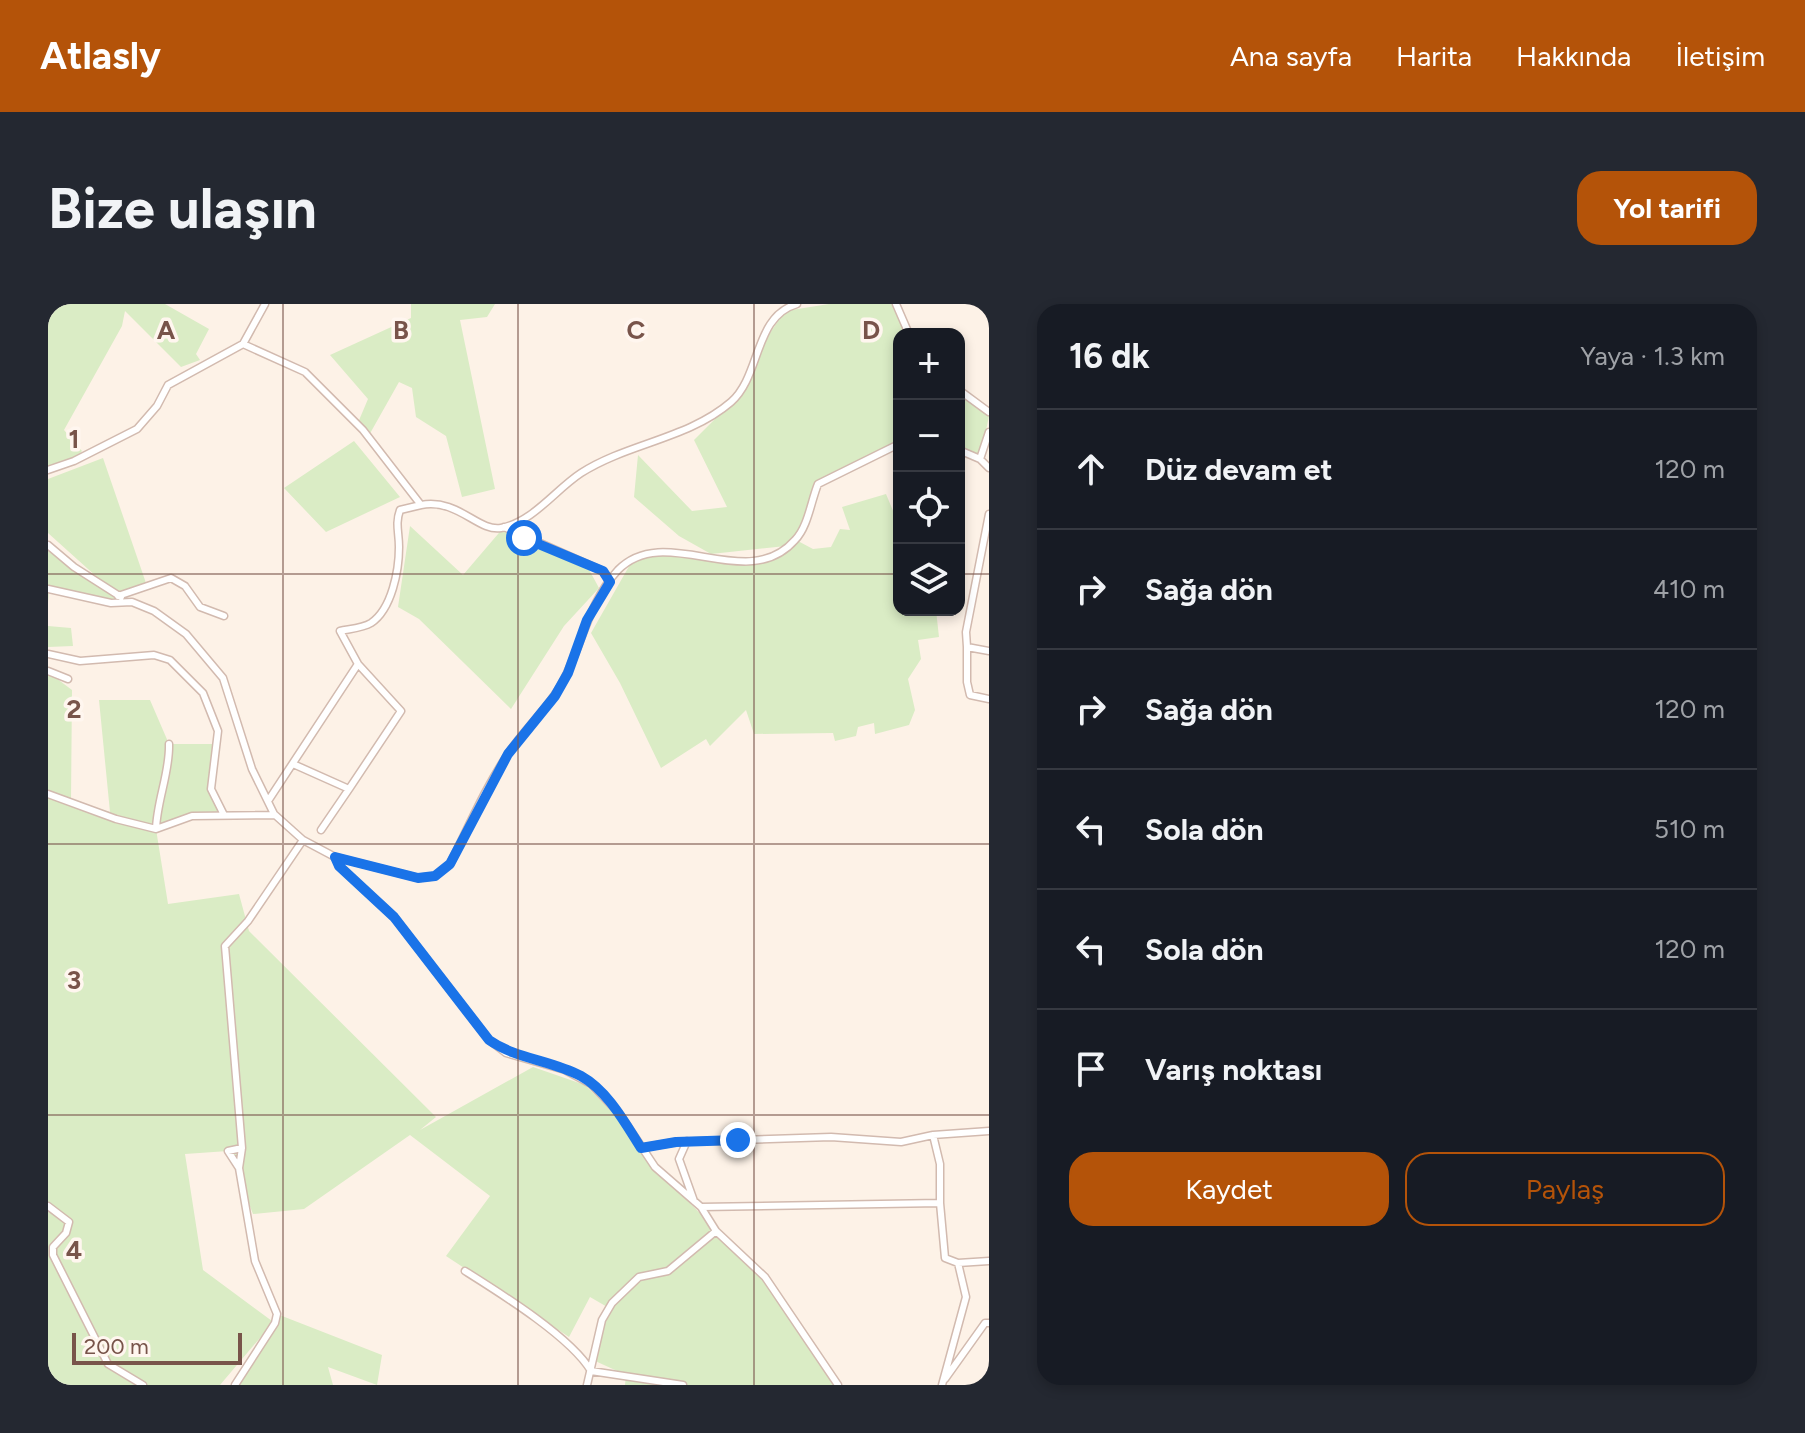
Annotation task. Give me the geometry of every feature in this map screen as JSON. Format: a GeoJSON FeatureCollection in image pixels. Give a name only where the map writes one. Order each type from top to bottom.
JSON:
{"type":"FeatureCollection","features":[{"type":"Feature","properties":{"kind":"street"},"geometry":{"type":"LineString","coordinates":[[48,470],[74,461],[137,429],[157,406],[168,385],[243,344],[265,304]]}},
{"type":"Feature","properties":{"kind":"street"},"geometry":{"type":"LineString","coordinates":[[321,830],[401,711],[358,664],[340,631],[364,626],[378,616],[395,581],[400,543],[395,525],[400,510],[421,505],[447,505],[493,529],[531,514],[582,473],[672,436],[734,400],[772,322],[785,308],[797,304]]}},
{"type":"Feature","properties":{"kind":"street"},"geometry":{"type":"LineString","coordinates":[[896,304],[906,328]]}},
{"type":"Feature","properties":{"kind":"street"},"geometry":{"type":"LineString","coordinates":[[243,344],[305,372],[363,430],[421,505]]}},
{"type":"Feature","properties":{"kind":"street"},"geometry":{"type":"LineString","coordinates":[[965,394],[989,412]]}},
{"type":"Feature","properties":{"kind":"street"},"geometry":{"type":"LineString","coordinates":[[980,459],[989,432]]}},
{"type":"Feature","properties":{"kind":"street"},"geometry":{"type":"LineString","coordinates":[[504,527],[603,571],[619,569],[646,554],[677,553],[728,562],[752,561],[778,553],[796,540],[818,484],[893,447]]}},
{"type":"Feature","properties":{"kind":"street"},"geometry":{"type":"LineString","coordinates":[[965,453],[980,459],[989,468]]}},
{"type":"Feature","properties":{"kind":"street"},"geometry":{"type":"LineString","coordinates":[[989,514],[966,632],[970,695],[989,699]]}},
{"type":"Feature","properties":{"kind":"street"},"geometry":{"type":"LineString","coordinates":[[48,545],[118,596],[174,623],[213,664],[234,703],[252,769],[275,815],[303,840],[335,857],[418,878],[435,876],[450,864],[508,754],[555,696],[568,673],[587,620],[619,569]]}},
{"type":"Feature","properties":{"kind":"street"},"geometry":{"type":"LineString","coordinates":[[603,571],[610,582]]}},
{"type":"Feature","properties":{"kind":"street"},"geometry":{"type":"LineString","coordinates":[[118,596],[171,578],[185,586],[200,607],[224,616]]}},
{"type":"Feature","properties":{"kind":"street"},"geometry":{"type":"LineString","coordinates":[[48,589],[111,603],[132,602]]}},
{"type":"Feature","properties":{"kind":"street"},"geometry":{"type":"LineString","coordinates":[[967,647],[989,651]]}},
{"type":"Feature","properties":{"kind":"street"},"geometry":{"type":"LineString","coordinates":[[48,654],[80,661],[154,655],[170,660],[203,693],[218,731],[211,789],[224,815]]}},
{"type":"Feature","properties":{"kind":"street"},"geometry":{"type":"LineString","coordinates":[[268,801],[358,664]]}},
{"type":"Feature","properties":{"kind":"street"},"geometry":{"type":"LineString","coordinates":[[48,671],[68,679]]}},
{"type":"Feature","properties":{"kind":"street"},"geometry":{"type":"LineString","coordinates":[[156,829],[157,806],[169,760],[169,744]]}},
{"type":"Feature","properties":{"kind":"street"},"geometry":{"type":"LineString","coordinates":[[293,764],[349,789]]}},
{"type":"Feature","properties":{"kind":"street"},"geometry":{"type":"LineString","coordinates":[[48,794],[116,819],[156,829],[192,816],[275,815]]}},
{"type":"Feature","properties":{"kind":"street"},"geometry":{"type":"LineString","coordinates":[[235,1385],[275,1323],[277,1314],[252,1252],[239,1168],[242,1148],[225,946],[248,921],[303,840]]}},
{"type":"Feature","properties":{"kind":"street"},"geometry":{"type":"LineString","coordinates":[[335,857],[339,866],[394,917],[489,1040],[506,1053],[581,1076],[619,1113],[655,1167],[695,1201],[716,1231],[722,1233],[765,1277],[838,1385]]}},
{"type":"Feature","properties":{"kind":"street"},"geometry":{"type":"LineString","coordinates":[[641,1148],[687,1141],[831,1137],[901,1142],[933,1135],[989,1131]]}},
{"type":"Feature","properties":{"kind":"street"},"geometry":{"type":"LineString","coordinates":[[933,1135],[940,1164],[942,1251],[945,1258],[958,1263],[989,1261]]}},
{"type":"Feature","properties":{"kind":"street"},"geometry":{"type":"LineString","coordinates":[[687,1141],[679,1159],[695,1201]]}},
{"type":"Feature","properties":{"kind":"street"},"geometry":{"type":"LineString","coordinates":[[239,1168],[228,1151],[242,1148]]}},
{"type":"Feature","properties":{"kind":"street"},"geometry":{"type":"LineString","coordinates":[[701,1207],[940,1203]]}},
{"type":"Feature","properties":{"kind":"street"},"geometry":{"type":"LineString","coordinates":[[48,1206],[69,1222],[66,1233],[53,1247],[53,1255],[93,1337],[108,1364],[143,1385]]}},
{"type":"Feature","properties":{"kind":"street"},"geometry":{"type":"LineString","coordinates":[[587,1385],[602,1320],[621,1294],[639,1277],[668,1271],[716,1231]]}},
{"type":"Feature","properties":{"kind":"street"},"geometry":{"type":"LineString","coordinates":[[942,1384],[951,1341],[965,1306],[958,1263]]}},
{"type":"Feature","properties":{"kind":"street"},"geometry":{"type":"LineString","coordinates":[[465,1271],[503,1295],[581,1355],[591,1371],[683,1385]]}},
{"type":"Feature","properties":{"kind":"street"},"geometry":{"type":"LineString","coordinates":[[942,1384],[985,1323],[989,1323]]}},
{"type":"Feature","properties":{"kind":"green space"},"geometry":{"type":"Polygon","coordinates":[[[48,304],[165,304],[209,329],[196,354],[200,360],[181,367],[125,311],[122,326],[64,430],[82,451],[74,461],[48,470],[48,304]]]}},
{"type":"Feature","properties":{"kind":"green space"},"geometry":{"type":"Polygon","coordinates":[[[411,304],[495,304],[487,317],[460,320],[495,489],[462,497],[446,436],[416,417],[412,388],[399,382],[368,437],[357,425],[368,399],[330,355],[411,318],[411,304]]]}},
{"type":"Feature","properties":{"kind":"green space"},"geometry":{"type":"Polygon","coordinates":[[[829,304],[896,304],[910,328],[893,328],[893,451],[818,484],[796,540],[813,549],[831,547],[840,529],[850,530],[842,507],[886,494],[893,511],[893,616],[937,616],[939,637],[918,640],[921,659],[908,679],[915,710],[909,725],[875,734],[874,723],[858,727],[856,736],[835,741],[833,733],[754,734],[746,710],[710,746],[706,739],[661,768],[620,683],[591,633],[632,561],[671,556],[753,560],[786,546],[711,554],[679,536],[634,497],[638,455],[692,511],[727,507],[694,440],[734,400],[759,349],[785,311],[829,304]]]}},
{"type":"Feature","properties":{"kind":"green space"},"geometry":{"type":"Polygon","coordinates":[[[965,395],[989,416],[980,459],[965,453],[965,395]]]}},
{"type":"Feature","properties":{"kind":"green space"},"geometry":{"type":"Polygon","coordinates":[[[354,441],[400,497],[326,532],[284,488],[354,441]]]}},
{"type":"Feature","properties":{"kind":"green space"},"geometry":{"type":"Polygon","coordinates":[[[103,458],[147,586],[118,596],[48,533],[48,479],[103,458]]]}},
{"type":"Feature","properties":{"kind":"green space"},"geometry":{"type":"Polygon","coordinates":[[[410,526],[463,575],[504,527],[586,564],[599,588],[564,626],[511,709],[419,619],[398,607],[410,526]]]}},
{"type":"Feature","properties":{"kind":"green space"},"geometry":{"type":"Polygon","coordinates":[[[48,545],[123,602],[49,590],[48,603],[48,545]]]}},
{"type":"Feature","properties":{"kind":"green space"},"geometry":{"type":"Polygon","coordinates":[[[48,626],[71,628],[73,646],[48,647],[48,626]]]}},
{"type":"Feature","properties":{"kind":"green space"},"geometry":{"type":"Polygon","coordinates":[[[48,672],[72,690],[71,800],[110,812],[99,700],[150,700],[169,744],[216,744],[211,789],[224,815],[192,816],[156,829],[168,904],[239,894],[249,931],[436,1117],[420,1130],[533,1067],[585,1085],[610,1110],[655,1167],[756,1271],[839,1385],[625,1385],[626,1375],[593,1360],[609,1308],[590,1297],[569,1337],[446,1256],[490,1196],[410,1135],[304,1209],[253,1214],[228,1151],[185,1154],[203,1270],[272,1321],[277,1314],[382,1355],[377,1385],[328,1367],[333,1385],[234,1385],[265,1332],[220,1385],[54,1385],[48,1381],[48,672]]]}},
{"type":"Feature","properties":{"kind":"route"},"geometry":{"type":"LineString","coordinates":[[524,538],[603,571],[610,582],[587,620],[568,673],[555,696],[508,754],[450,864],[435,876],[418,878],[335,857],[339,866],[394,917],[489,1040],[506,1053],[581,1076],[619,1113],[641,1148],[647,1144],[738,1140]]}}]}
